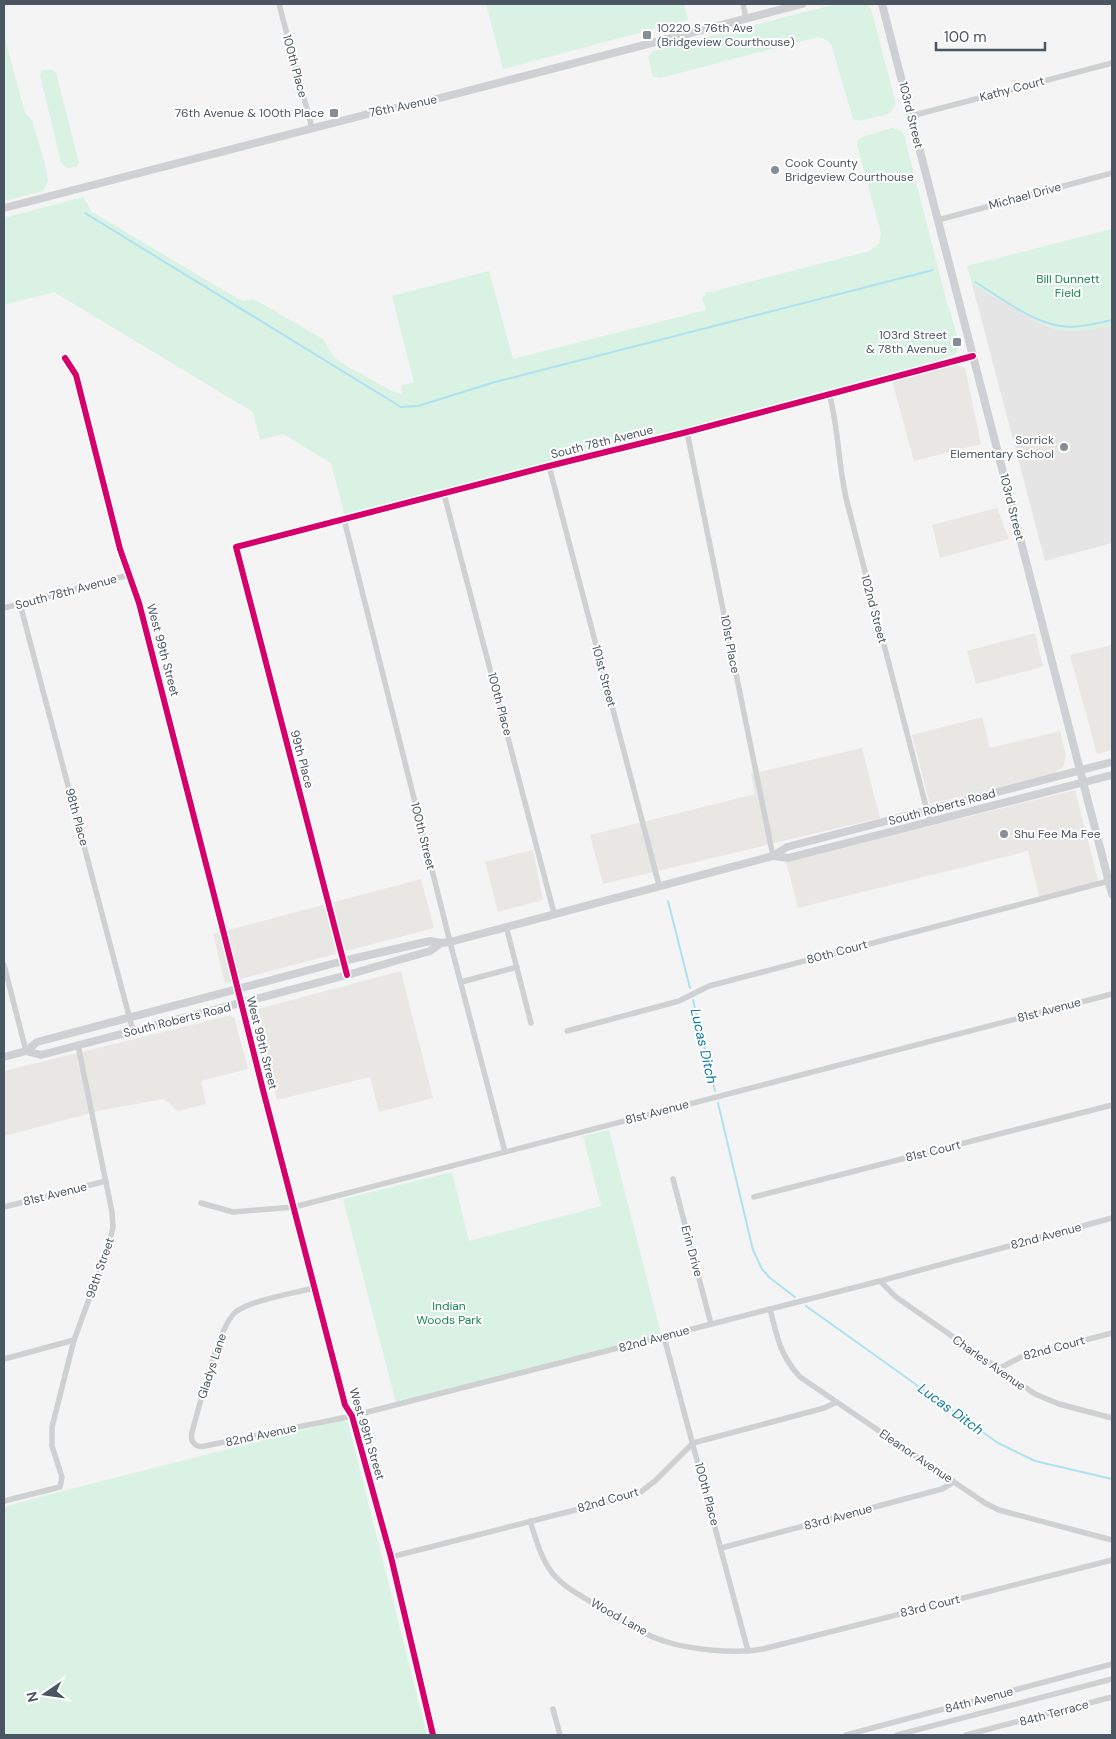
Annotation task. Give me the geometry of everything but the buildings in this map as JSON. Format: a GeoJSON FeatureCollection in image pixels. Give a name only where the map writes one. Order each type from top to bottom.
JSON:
{"type":"FeatureCollection","features":[{"type":"Feature","properties":{"kind":"street","name":"100th Place"},"geometry":{"type":"LineString","coordinates":[[279,4],[312,128]]}},
{"type":"Feature","properties":{"kind":"street"},"geometry":{"type":"LineString","coordinates":[[743,4],[746,18]]}},
{"type":"Feature","properties":{"kind":"street","name":"76th Avenue"},"geometry":{"type":"LineString","coordinates":[[4,208],[387,109],[413,106],[802,4]]}},
{"type":"Feature","properties":{"kind":"street","name":"103rd Street"},"geometry":{"type":"LineString","coordinates":[[882,4],[1112,894]]}},
{"type":"Feature","properties":{"kind":"street","name":"Kathy Court"},"geometry":{"type":"LineString","coordinates":[[911,116],[1112,63]]}},
{"type":"Feature","properties":{"kind":"street","name":"Michael Drive"},"geometry":{"type":"LineString","coordinates":[[938,220],[1112,173]]}},
{"type":"Feature","properties":{"kind":"street","name":"South 78th Avenue"},"geometry":{"type":"LineString","coordinates":[[236,548],[973,356]]}},
{"type":"Feature","properties":{"kind":"street","name":"West 99th Street"},"geometry":{"type":"LineString","coordinates":[[65,358],[76,376],[120,549],[144,622],[314,1288],[345,1405],[352,1416],[390,1557],[433,1735]]}},
{"type":"Feature","properties":{"kind":"street","name":"102nd Street"},"geometry":{"type":"LineString","coordinates":[[829,393],[838,433],[843,484],[847,502],[930,822]]}},
{"type":"Feature","properties":{"kind":"street","name":"101st Place"},"geometry":{"type":"LineString","coordinates":[[687,432],[773,856]]}},
{"type":"Feature","properties":{"kind":"street","name":"101st Street"},"geometry":{"type":"LineString","coordinates":[[549,466],[659,885]]}},
{"type":"Feature","properties":{"kind":"street","name":"100th Place"},"geometry":{"type":"LineString","coordinates":[[444,494],[554,913]]}},
{"type":"Feature","properties":{"kind":"street","name":"100th Street"},"geometry":{"type":"LineString","coordinates":[[344,519],[450,942],[505,1152]]}},
{"type":"Feature","properties":{"kind":"street","name":"99th Place"},"geometry":{"type":"LineString","coordinates":[[236,548],[347,976]]}},
{"type":"Feature","properties":{"kind":"street","name":"South 78th Avenue"},"geometry":{"type":"LineString","coordinates":[[4,608],[129,576]]}},
{"type":"Feature","properties":{"kind":"street","name":"98th Place"},"geometry":{"type":"LineString","coordinates":[[20,604],[133,1031]]}},
{"type":"Feature","properties":{"kind":"street","name":"South Roberts Road"},"geometry":{"type":"LineString","coordinates":[[4,1057],[26,1051],[37,1042],[343,961],[430,941],[450,942],[773,856],[787,847],[1112,762]]}},
{"type":"Feature","properties":{"kind":"street","name":"South Roberts Road"},"geometry":{"type":"LineString","coordinates":[[773,856],[788,858],[1112,775]]}},
{"type":"Feature","properties":{"kind":"street","name":"80th Court"},"geometry":{"type":"LineString","coordinates":[[567,1030],[674,1003],[709,986],[1109,881]]}},
{"type":"Feature","properties":{"kind":"street"},"geometry":{"type":"LineString","coordinates":[[506,926],[531,1023]]}},
{"type":"Feature","properties":{"kind":"street","name":"South Roberts Road"},"geometry":{"type":"LineString","coordinates":[[26,1051],[41,1055],[241,1004],[347,976],[430,951],[441,943]]}},
{"type":"Feature","properties":{"kind":"street"},"geometry":{"type":"LineString","coordinates":[[4,964],[26,1051]]}},
{"type":"Feature","properties":{"kind":"street"},"geometry":{"type":"LineString","coordinates":[[461,982],[517,968]]}},
{"type":"Feature","properties":{"kind":"street","name":"81st Avenue"},"geometry":{"type":"LineString","coordinates":[[201,1203],[234,1212],[294,1207],[1112,994]]}},
{"type":"Feature","properties":{"kind":"street","name":"98th Street"},"geometry":{"type":"LineString","coordinates":[[4,1501],[60,1487],[62,1477],[52,1446],[52,1427],[74,1340],[112,1235],[113,1220],[78,1045]]}},
{"type":"Feature","properties":{"kind":"street","name":"81st Court"},"geometry":{"type":"LineString","coordinates":[[754,1197],[1112,1105]]}},
{"type":"Feature","properties":{"kind":"street","name":"Erin Drive"},"geometry":{"type":"LineString","coordinates":[[674,1178],[711,1324]]}},
{"type":"Feature","properties":{"kind":"street","name":"81st Avenue"},"geometry":{"type":"LineString","coordinates":[[4,1208],[106,1181]]}},
{"type":"Feature","properties":{"kind":"street","name":"82nd Avenue"},"geometry":{"type":"LineString","coordinates":[[194,1444],[200,1447],[352,1416],[880,1281],[1112,1218]]}},
{"type":"Feature","properties":{"kind":"street","name":"Charles Avenue"},"geometry":{"type":"LineString","coordinates":[[880,1281],[896,1297],[1024,1387],[1046,1400],[1112,1418]]}},
{"type":"Feature","properties":{"kind":"street","name":"Gladys Lane"},"geometry":{"type":"LineString","coordinates":[[194,1444],[192,1432],[221,1333],[231,1315],[249,1305],[314,1288]]}},
{"type":"Feature","properties":{"kind":"street","name":"Eleanor Avenue"},"geometry":{"type":"LineString","coordinates":[[770,1309],[780,1349],[789,1366],[800,1377],[954,1482],[999,1510],[1112,1540]]}},
{"type":"Feature","properties":{"kind":"street","name":"82nd Court"},"geometry":{"type":"LineString","coordinates":[[998,1369],[1021,1357],[1112,1333]]}},
{"type":"Feature","properties":{"kind":"street","name":"100th Place"},"geometry":{"type":"LineString","coordinates":[[664,1337],[748,1652]]}},
{"type":"Feature","properties":{"kind":"street"},"geometry":{"type":"LineString","coordinates":[[4,1359],[74,1340]]}},
{"type":"Feature","properties":{"kind":"street","name":"82nd Court"},"geometry":{"type":"LineString","coordinates":[[390,1557],[638,1494],[693,1443],[824,1408],[838,1402]]}},
{"type":"Feature","properties":{"kind":"street","name":"83rd Avenue"},"geometry":{"type":"LineString","coordinates":[[721,1548],[942,1489],[954,1482]]}},
{"type":"Feature","properties":{"kind":"street","name":"Wood Lane"},"geometry":{"type":"LineString","coordinates":[[530,1521],[544,1559],[552,1573],[568,1588],[621,1620],[664,1641],[703,1648],[748,1652]]}},
{"type":"Feature","properties":{"kind":"street","name":"83rd Court"},"geometry":{"type":"LineString","coordinates":[[748,1652],[1112,1560]]}},
{"type":"Feature","properties":{"kind":"street","name":"84th Avenue"},"geometry":{"type":"LineString","coordinates":[[846,1735],[1112,1664]]}},
{"type":"Feature","properties":{"kind":"street","name":"84th Avenue"},"geometry":{"type":"LineString","coordinates":[[897,1735],[1112,1679]]}},
{"type":"Feature","properties":{"kind":"street","name":"84th Terrace"},"geometry":{"type":"LineString","coordinates":[[966,1735],[1112,1697]]}},
{"type":"Feature","properties":{"kind":"street"},"geometry":{"type":"LineString","coordinates":[[553,1709],[560,1735]]}},
{"type":"Feature","properties":{"kind":"shaded area","name":"Sorrick Elementary School"},"geometry":{"type":"Polygon","coordinates":[[[972,284],[1044,325],[1058,330],[1077,331],[1112,326],[1112,543],[1045,561],[972,284]]]}},
{"type":"Feature","properties":{"kind":"shaded area"},"geometry":{"type":"Polygon","coordinates":[[[954,364],[965,368],[981,444],[914,461],[892,380],[954,364]]]}},
{"type":"Feature","properties":{"kind":"shaded area"},"geometry":{"type":"Polygon","coordinates":[[[997,508],[1009,539],[940,558],[932,525],[997,508]]]}},
{"type":"Feature","properties":{"kind":"shaded area"},"geometry":{"type":"Polygon","coordinates":[[[1035,633],[1043,667],[976,684],[967,651],[1035,633]]]}},
{"type":"Feature","properties":{"kind":"shaded area"},"geometry":{"type":"Polygon","coordinates":[[[1112,645],[1112,750],[1097,754],[1070,655],[1112,645]]]}},
{"type":"Feature","properties":{"kind":"shaded area"},"geometry":{"type":"Polygon","coordinates":[[[982,717],[990,748],[1060,731],[1066,756],[1063,767],[1055,773],[930,804],[912,735],[982,717]]]}},
{"type":"Feature","properties":{"kind":"shaded area"},"geometry":{"type":"Polygon","coordinates":[[[862,748],[880,818],[603,884],[590,835],[755,794],[751,774],[862,748]]]}},
{"type":"Feature","properties":{"kind":"shaded area"},"geometry":{"type":"Polygon","coordinates":[[[1075,790],[1099,884],[1040,899],[1028,851],[798,908],[786,862],[1075,790]]]}},
{"type":"Feature","properties":{"kind":"shaded area"},"geometry":{"type":"Polygon","coordinates":[[[533,850],[543,900],[498,912],[485,862],[533,850]]]}},
{"type":"Feature","properties":{"kind":"shaded area"},"geometry":{"type":"Polygon","coordinates":[[[421,879],[434,928],[225,983],[213,934],[421,879]]]}},
{"type":"Feature","properties":{"kind":"shaded area"},"geometry":{"type":"Polygon","coordinates":[[[401,971],[433,1098],[379,1112],[370,1077],[277,1100],[254,1010],[401,971]]]}},
{"type":"Feature","properties":{"kind":"shaded area"},"geometry":{"type":"Polygon","coordinates":[[[228,1016],[234,1017],[248,1069],[201,1081],[206,1104],[178,1111],[164,1099],[102,1110],[4,1136],[4,1071],[228,1016]]]}},
{"type":"Feature","properties":{"kind":"green space"},"geometry":{"type":"Polygon","coordinates":[[[486,4],[684,4],[688,20],[503,69],[486,4]]]}},
{"type":"Feature","properties":{"kind":"green space"},"geometry":{"type":"Polygon","coordinates":[[[836,4],[868,4],[871,9],[896,104],[888,114],[859,121],[853,119],[831,44],[818,37],[660,78],[653,77],[648,57],[653,51],[836,4]]]}},
{"type":"Feature","properties":{"kind":"green space"},"geometry":{"type":"Polygon","coordinates":[[[4,39],[25,113],[32,120],[48,181],[43,191],[4,201],[4,39]]]}},
{"type":"Feature","properties":{"kind":"green space"},"geometry":{"type":"Polygon","coordinates":[[[43,70],[52,70],[56,73],[79,163],[76,167],[67,168],[61,162],[40,75],[43,70]]]}},
{"type":"Feature","properties":{"kind":"green space"},"geometry":{"type":"Polygon","coordinates":[[[892,128],[902,131],[904,135],[959,344],[957,353],[943,359],[714,422],[345,516],[331,463],[283,434],[260,440],[253,412],[54,292],[4,305],[4,218],[83,197],[92,212],[242,301],[254,299],[323,339],[335,358],[392,391],[403,395],[401,386],[414,382],[392,296],[489,271],[513,359],[706,310],[702,297],[706,296],[705,292],[869,251],[879,244],[881,233],[857,145],[858,140],[862,137],[892,128]]]}},
{"type":"Feature","properties":{"kind":"green space","name":"Bill Dunnett Field"},"geometry":{"type":"Polygon","coordinates":[[[1112,229],[1112,326],[1077,331],[1058,330],[1044,325],[972,284],[967,266],[1112,229]]]}},
{"type":"Feature","properties":{"kind":"green space","name":"Indian Woods Park"},"geometry":{"type":"Polygon","coordinates":[[[609,1130],[661,1334],[396,1403],[343,1199],[452,1172],[469,1241],[601,1206],[583,1136],[609,1130]]]}},
{"type":"Feature","properties":{"kind":"green space"},"geometry":{"type":"Polygon","coordinates":[[[343,1420],[348,1423],[427,1735],[4,1735],[4,1507],[343,1420]]]}},
{"type":"Feature","properties":{"kind":"waterway"},"geometry":{"type":"LineString","coordinates":[[85,213],[401,407],[418,406],[495,382],[933,270]]}},
{"type":"Feature","properties":{"kind":"waterway"},"geometry":{"type":"LineString","coordinates":[[975,282],[1032,317],[1044,322],[1070,327],[1112,320]]}},
{"type":"Feature","properties":{"kind":"waterway","name":"Lucas Ditch"},"geometry":{"type":"LineString","coordinates":[[668,901],[690,988]]}},
{"type":"Feature","properties":{"kind":"waterway","name":"Lucas Ditch"},"geometry":{"type":"LineString","coordinates":[[693,1000],[715,1091]]}},
{"type":"Feature","properties":{"kind":"waterway","name":"Lucas Ditch"},"geometry":{"type":"LineString","coordinates":[[718,1103],[753,1250],[762,1269],[770,1278],[795,1297]]}},
{"type":"Feature","properties":{"kind":"waterway","name":"Lucas Ditch"},"geometry":{"type":"LineString","coordinates":[[806,1306],[998,1443],[1035,1461],[1112,1479]]}},
{"type":"Feature","properties":{"kind":"cycle path"},"geometry":{"type":"LineString","coordinates":[[347,975],[236,547],[687,432],[973,356]]}},
{"type":"Feature","properties":{"kind":"cycle path"},"geometry":{"type":"LineString","coordinates":[[65,358],[76,375],[120,549],[139,603],[345,1405],[352,1416],[391,1557],[433,1735]]}},
{"type":"Feature","properties":{"kind":"place","name":"10220 S 76th Ave (Bridgeview Courthouse)"},"geometry":{"type":"Point","coordinates":[647,35]}},
{"type":"Feature","properties":{"kind":"place","name":"76th Avenue & 100th Place"},"geometry":{"type":"Point","coordinates":[334,113]}},
{"type":"Feature","properties":{"kind":"place","name":"Cook County Bridgeview Courthouse"},"geometry":{"type":"Point","coordinates":[775,170]}},
{"type":"Feature","properties":{"kind":"place","name":"103rd Street & 78th Avenue"},"geometry":{"type":"Point","coordinates":[957,342]}},
{"type":"Feature","properties":{"kind":"place","name":"Sorrick Elementary School"},"geometry":{"type":"Point","coordinates":[1064,447]}},
{"type":"Feature","properties":{"kind":"place","name":"Shu Fee Ma Fee"},"geometry":{"type":"Point","coordinates":[1004,834]}}]}
